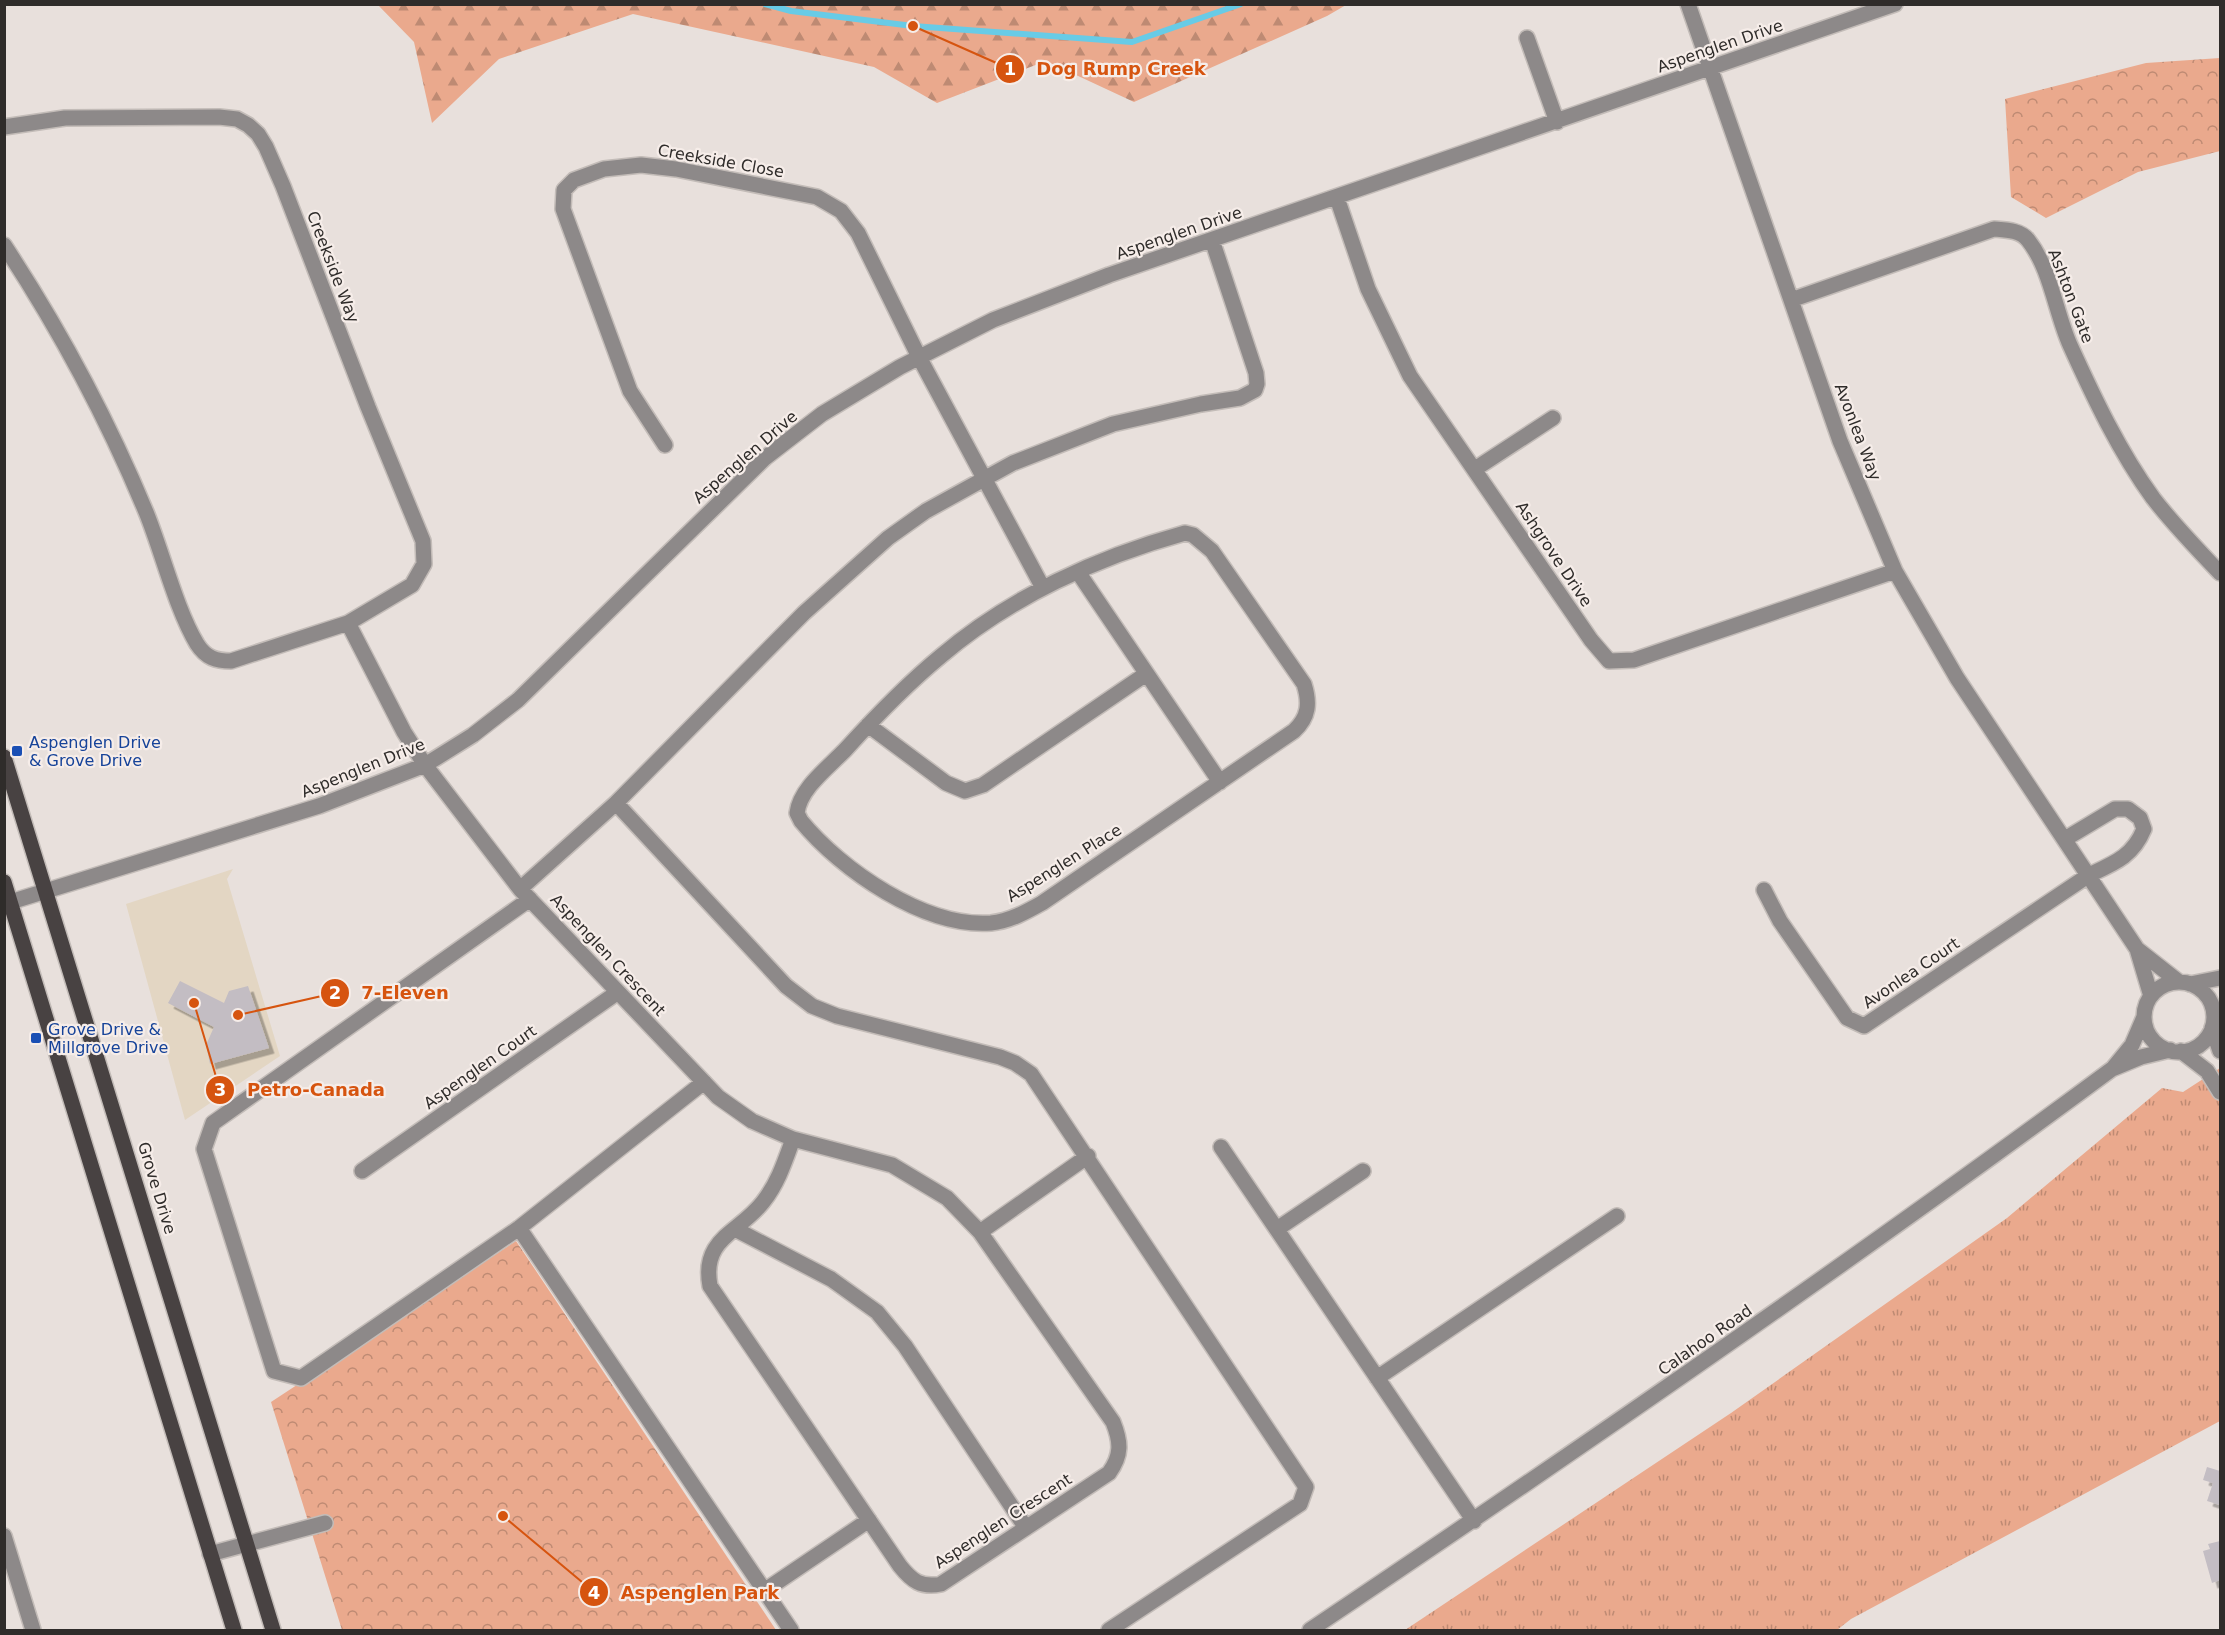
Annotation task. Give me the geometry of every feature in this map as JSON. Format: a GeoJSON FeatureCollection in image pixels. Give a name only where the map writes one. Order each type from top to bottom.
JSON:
{"type":"FeatureCollection","features":[{"type":"Feature","properties":{"kind":"main road","name":"Grove Drive"},"geometry":{"type":"LineString","coordinates":[[4,757],[273,1630]]}},
{"type":"Feature","properties":{"kind":"main road"},"geometry":{"type":"LineString","coordinates":[[4,882],[8,903],[234,1630]]}},
{"type":"Feature","properties":{"kind":"street","name":"Avonlea Way"},"geometry":{"type":"LineString","coordinates":[[1688,4],[1840,441],[1895,571],[1957,678],[2138,949],[2151,996]]}},
{"type":"Feature","properties":{"kind":"street","name":"Aspenglen Drive"},"geometry":{"type":"LineString","coordinates":[[8,903],[319,806],[425,765],[473,735],[518,700],[765,458],[822,414],[919,357],[993,320],[1109,275],[1710,69],[1863,9],[1895,4]]}},
{"type":"Feature","properties":{"kind":"street"},"geometry":{"type":"LineString","coordinates":[[1527,38],[1557,122]]}},
{"type":"Feature","properties":{"kind":"street","name":"Creekside Way"},"geometry":{"type":"LineString","coordinates":[[4,128],[65,118],[219,117],[237,120],[258,134],[283,186],[368,407],[423,541],[424,564],[412,585],[348,623],[231,661],[218,661],[204,654],[191,632],[146,513],[103,414],[4,245]]}},
{"type":"Feature","properties":{"kind":"street","name":"Creekside Close"},"geometry":{"type":"LineString","coordinates":[[665,445],[630,391],[563,209],[564,190],[574,180],[604,169],[641,165],[676,169],[817,197],[830,203],[850,221],[919,357]]}},
{"type":"Feature","properties":{"kind":"street","name":"Ashgrove Drive"},"geometry":{"type":"LineString","coordinates":[[1337,198],[1368,290],[1410,376],[1591,640],[1609,661],[1634,660],[1895,571]]}},
{"type":"Feature","properties":{"kind":"street","name":"Ashton Gate"},"geometry":{"type":"LineString","coordinates":[[1791,300],[1994,229],[2014,231],[2026,237],[2040,257],[2068,340],[2119,444],[2154,498],[2220,573]]}},
{"type":"Feature","properties":{"kind":"street"},"geometry":{"type":"LineString","coordinates":[[704,1082],[519,1228],[301,1378],[274,1371],[204,1149],[213,1123],[525,894],[846,573],[926,511],[984,477],[1081,435],[1150,415],[1240,398],[1255,390],[1256,373],[1212,240]]}},
{"type":"Feature","properties":{"kind":"street"},"geometry":{"type":"LineString","coordinates":[[919,357],[1043,588]]}},
{"type":"Feature","properties":{"kind":"street"},"geometry":{"type":"LineString","coordinates":[[1475,469],[1553,418]]}},
{"type":"Feature","properties":{"kind":"street","name":"Aspenglen Place"},"geometry":{"type":"LineString","coordinates":[[1185,532],[1193,535],[1212,551],[1304,684],[1308,705],[1300,725],[1042,903],[1007,920],[975,922],[920,908],[880,890],[843,863],[801,821],[797,813],[803,794],[868,726],[942,655],[983,624],[1043,588],[1078,572],[1165,538],[1185,532]]}},
{"type":"Feature","properties":{"kind":"street"},"geometry":{"type":"LineString","coordinates":[[1078,572],[1220,782]]}},
{"type":"Feature","properties":{"kind":"street"},"geometry":{"type":"LineString","coordinates":[[348,623],[404,732],[425,765]]}},
{"type":"Feature","properties":{"kind":"street"},"geometry":{"type":"LineString","coordinates":[[868,726],[945,783],[965,791],[983,785],[1146,674]]}},
{"type":"Feature","properties":{"kind":"street","name":"Aspenglen Crescent"},"geometry":{"type":"LineString","coordinates":[[425,765],[525,894],[704,1082],[727,1103],[752,1121],[793,1139],[892,1165],[947,1198],[980,1232],[1113,1422],[1118,1434],[1120,1449],[1118,1461],[1109,1473],[954,1577],[929,1586],[919,1584],[910,1578],[710,1286],[708,1261],[713,1250],[752,1214],[773,1188],[781,1174],[793,1139]]}},
{"type":"Feature","properties":{"kind":"street"},"geometry":{"type":"LineString","coordinates":[[616,803],[799,998],[837,1016],[1015,1063],[1031,1074],[1088,1156],[1306,1487],[1300,1504],[1109,1630]]}},
{"type":"Feature","properties":{"kind":"street"},"geometry":{"type":"LineString","coordinates":[[2065,839],[2115,809],[2128,808],[2140,818],[2144,829],[2137,847],[2112,864],[2089,875]]}},
{"type":"Feature","properties":{"kind":"street","name":"Avonlea Court"},"geometry":{"type":"LineString","coordinates":[[1764,890],[1780,921],[1847,1018],[1864,1026],[2089,875]]}},
{"type":"Feature","properties":{"kind":"street","name":"Avonlea Way"},"geometry":{"type":"LineString","coordinates":[[2138,949],[2185,983]]}},
{"type":"Feature","properties":{"kind":"street"},"geometry":{"type":"LineString","coordinates":[[2220,978],[2158,989],[2151,996],[2144,1017],[2152,1038],[2207,1071],[2220,1092]]}},
{"type":"Feature","properties":{"kind":"street"},"geometry":{"type":"LineString","coordinates":[[2185,983],[2208,996],[2220,1051]]}},
{"type":"Feature","properties":{"kind":"street","name":"Aspenglen Court"},"geometry":{"type":"LineString","coordinates":[[362,1171],[618,992]]}},
{"type":"Feature","properties":{"kind":"street"},"geometry":{"type":"LineString","coordinates":[[2175,1051],[2200,1045],[2213,1020],[2220,998]]}},
{"type":"Feature","properties":{"kind":"street","name":"Calahoo Road"},"geometry":{"type":"LineString","coordinates":[[2112,1070],[2132,1045],[2144,1017]]}},
{"type":"Feature","properties":{"kind":"street","name":"Calahoo Road"},"geometry":{"type":"LineString","coordinates":[[1310,1630],[1474,1521],[1920,1212],[2112,1070],[2141,1057],[2175,1051]]}},
{"type":"Feature","properties":{"kind":"street"},"geometry":{"type":"LineString","coordinates":[[1221,1148],[1474,1521]]}},
{"type":"Feature","properties":{"kind":"street"},"geometry":{"type":"LineString","coordinates":[[980,1232],[1088,1156]]}},
{"type":"Feature","properties":{"kind":"street"},"geometry":{"type":"LineString","coordinates":[[1277,1229],[1363,1171]]}},
{"type":"Feature","properties":{"kind":"street"},"geometry":{"type":"LineString","coordinates":[[1377,1378],[1617,1216]]}},
{"type":"Feature","properties":{"kind":"street"},"geometry":{"type":"LineString","coordinates":[[519,1228],[791,1630]]}},
{"type":"Feature","properties":{"kind":"street"},"geometry":{"type":"LineString","coordinates":[[735,1229],[831,1279],[878,1312],[904,1346],[1026,1528]]}},
{"type":"Feature","properties":{"kind":"street"},"geometry":{"type":"LineString","coordinates":[[764,1591],[869,1520]]}},
{"type":"Feature","properties":{"kind":"street"},"geometry":{"type":"LineString","coordinates":[[210,1554],[325,1523]]}},
{"type":"Feature","properties":{"kind":"street"},"geometry":{"type":"LineString","coordinates":[[4,1536],[33,1630]]}},
{"type":"Feature","properties":{"kind":"shaded area"},"geometry":{"type":"Polygon","coordinates":[[[233,869],[227,879],[280,1056],[185,1120],[126,904],[233,869]]]}},
{"type":"Feature","properties":{"kind":"green space"},"geometry":{"type":"Polygon","coordinates":[[[378,5],[1346,5],[1327,16],[1134,102],[1046,61],[937,103],[874,67],[633,14],[499,59],[432,123],[414,42],[378,5]]]}},
{"type":"Feature","properties":{"kind":"green space"},"geometry":{"type":"Polygon","coordinates":[[[2220,58],[2220,151],[2138,172],[2046,218],[2011,197],[2005,99],[2146,63],[2220,58]]]}},
{"type":"Feature","properties":{"kind":"green space"},"geometry":{"type":"Polygon","coordinates":[[[2220,1068],[2220,1421],[1851,1619],[1837,1630],[1405,1630],[1731,1413],[2007,1218],[2162,1088],[2183,1092],[2220,1068]]]}},
{"type":"Feature","properties":{"kind":"green space"},"geometry":{"type":"Polygon","coordinates":[[[516,1241],[776,1630],[342,1630],[271,1402],[516,1241]]]}},
{"type":"Feature","properties":{"kind":"building"},"geometry":{"type":"Polygon","coordinates":[[[180,981],[224,1003],[229,991],[248,986],[269,1048],[210,1064],[206,1045],[214,1027],[168,1003],[180,981]]]}},
{"type":"Feature","properties":{"kind":"building"},"geometry":{"type":"Polygon","coordinates":[[[2207,1467],[2220,1471],[2220,1505],[2207,1501],[2213,1483],[2203,1480],[2207,1467]]]}},
{"type":"Feature","properties":{"kind":"building"},"geometry":{"type":"Polygon","coordinates":[[[2220,1541],[2220,1580],[2212,1583],[2203,1551],[2210,1549],[2208,1544],[2220,1541]]]}},
{"type":"Feature","properties":{"kind":"waterway"},"geometry":{"type":"LineString","coordinates":[[765,4],[791,11],[913,26],[1132,42],[1241,4]]}},
{"type":"Feature","properties":{"kind":"place","name":"Dog Rump Creek"},"geometry":{"type":"Point","coordinates":[913,26]}},
{"type":"Feature","properties":{"kind":"place","name":"Aspenglen Drive & Grove Drive"},"geometry":{"type":"Point","coordinates":[17,751]}},
{"type":"Feature","properties":{"kind":"place","name":"Petro-Canada"},"geometry":{"type":"Point","coordinates":[194,1003]}},
{"type":"Feature","properties":{"kind":"place","name":"7-Eleven"},"geometry":{"type":"Point","coordinates":[238,1015]}},
{"type":"Feature","properties":{"kind":"place","name":"Grove Drive & Millgrove Drive"},"geometry":{"type":"Point","coordinates":[36,1038]}},
{"type":"Feature","properties":{"kind":"place","name":"Aspenglen Park"},"geometry":{"type":"Point","coordinates":[503,1516]}}]}
